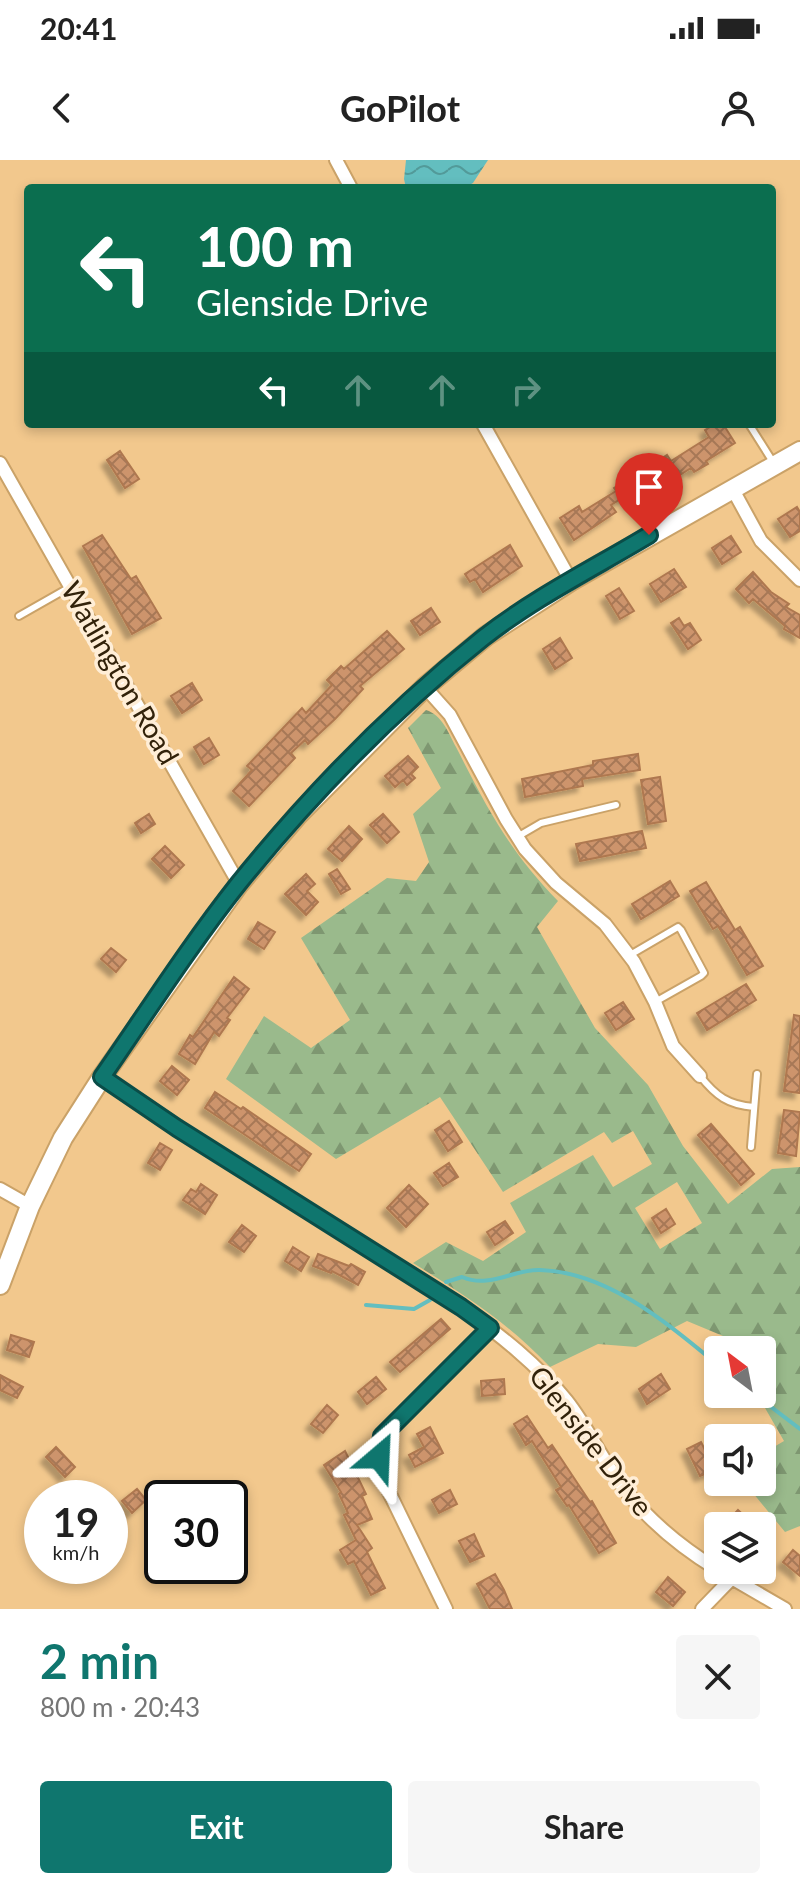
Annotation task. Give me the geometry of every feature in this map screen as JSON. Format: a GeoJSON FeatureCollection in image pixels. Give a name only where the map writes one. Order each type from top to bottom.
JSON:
{"type":"FeatureCollection","features":[{"type":"Feature","properties":{"kind":"main road"},"geometry":{"type":"LineString","coordinates":[[0,1285],[30,1206],[63,1138],[102,1077],[239,884],[306,806],[425,687],[486,636],[571,581],[800,451]]}},
{"type":"Feature","properties":{"kind":"street"},"geometry":{"type":"LineString","coordinates":[[336,160],[349,184]]}},
{"type":"Feature","properties":{"kind":"street"},"geometry":{"type":"LineString","coordinates":[[485,428],[571,581]]}},
{"type":"Feature","properties":{"kind":"street","name":"Watlington Road"},"geometry":{"type":"LineString","coordinates":[[0,463],[239,884]]}},
{"type":"Feature","properties":{"kind":"street"},"geometry":{"type":"LineString","coordinates":[[732,488],[761,541],[800,580]]}},
{"type":"Feature","properties":{"kind":"street"},"geometry":{"type":"LineString","coordinates":[[425,687],[450,715],[525,849],[556,883],[605,924],[629,955],[655,1002],[673,1046],[700,1076]]}},
{"type":"Feature","properties":{"kind":"street","name":"Glenside Drive"},"geometry":{"type":"LineString","coordinates":[[102,1077],[177,1128],[461,1307],[525,1356],[568,1402],[624,1489],[673,1541],[704,1561]]}},
{"type":"Feature","properties":{"kind":"street"},"geometry":{"type":"LineString","coordinates":[[0,1189],[30,1206]]}},
{"type":"Feature","properties":{"kind":"street"},"geometry":{"type":"LineString","coordinates":[[446,1609],[389,1492],[379,1457],[382,1436],[490,1328]]}},
{"type":"Feature","properties":{"kind":"street"},"geometry":{"type":"LineString","coordinates":[[702,1609],[726,1584]]}},
{"type":"Feature","properties":{"kind":"street","name":"Glenside Drive"},"geometry":{"type":"LineString","coordinates":[[742,1584],[785,1609]]}},
{"type":"Feature","properties":{"kind":"lane"},"geometry":{"type":"LineString","coordinates":[[751,428],[774,465]]}},
{"type":"Feature","properties":{"kind":"lane"},"geometry":{"type":"LineString","coordinates":[[19,616],[70,587]]}},
{"type":"Feature","properties":{"kind":"lane"},"geometry":{"type":"LineString","coordinates":[[517,837],[541,823],[616,805]]}},
{"type":"Feature","properties":{"kind":"lane"},"geometry":{"type":"LineString","coordinates":[[629,955],[678,927],[681,930],[704,973],[655,1002]]}},
{"type":"Feature","properties":{"kind":"lane"},"geometry":{"type":"LineString","coordinates":[[751,1147],[757,1074]]}},
{"type":"Feature","properties":{"kind":"lane"},"geometry":{"type":"LineString","coordinates":[[700,1076],[720,1099],[754,1107]]}},
{"type":"Feature","properties":{"kind":"green space"},"geometry":{"type":"Polygon","coordinates":[[[426,710],[444,725],[500,828],[558,901],[537,927],[595,1028],[648,1085],[683,1146],[728,1204],[772,1169],[800,1167],[800,1526],[785,1532],[776,1521],[776,1512],[769,1512],[755,1496],[776,1496],[776,1446],[784,1441],[765,1408],[776,1408],[776,1336],[723,1336],[687,1321],[636,1347],[598,1344],[550,1367],[501,1323],[413,1263],[446,1242],[483,1261],[526,1232],[510,1203],[593,1155],[613,1187],[652,1164],[633,1131],[612,1143],[604,1132],[503,1192],[440,1097],[336,1159],[226,1079],[264,1016],[311,1048],[350,1020],[301,938],[387,878],[416,881],[429,862],[413,814],[441,788],[408,728],[426,710]],[[677,1182],[635,1208],[660,1249],[702,1223],[677,1182]]]}},
{"type":"Feature","properties":{"kind":"water"},"geometry":{"type":"Polygon","coordinates":[[[406,160],[488,160],[471,184],[405,184],[406,160]]]}},
{"type":"Feature","properties":{"kind":"building"},"geometry":{"type":"Polygon","coordinates":[[[726,428],[735,443],[706,461],[708,464],[694,472],[691,468],[667,483],[655,463],[667,455],[671,461],[709,437],[705,430],[726,428]]]}},
{"type":"Feature","properties":{"kind":"building"},"geometry":{"type":"Polygon","coordinates":[[[120,451],[139,479],[125,488],[107,460],[120,451]]]}},
{"type":"Feature","properties":{"kind":"building"},"geometry":{"type":"Polygon","coordinates":[[[639,472],[650,490],[631,502],[627,495],[611,505],[616,512],[574,540],[560,518],[579,506],[582,512],[639,472]]]}},
{"type":"Feature","properties":{"kind":"building"},"geometry":{"type":"Polygon","coordinates":[[[797,507],[800,531],[790,537],[778,519],[797,507]]]}},
{"type":"Feature","properties":{"kind":"building"},"geometry":{"type":"Polygon","coordinates":[[[102,535],[131,579],[136,576],[161,618],[132,634],[83,546],[102,535]]]}},
{"type":"Feature","properties":{"kind":"building"},"geometry":{"type":"Polygon","coordinates":[[[731,536],[741,552],[722,564],[712,548],[731,536]]]}},
{"type":"Feature","properties":{"kind":"building"},"geometry":{"type":"Polygon","coordinates":[[[510,545],[522,566],[483,592],[475,579],[470,582],[465,574],[510,545]]]}},
{"type":"Feature","properties":{"kind":"building"},"geometry":{"type":"Polygon","coordinates":[[[674,569],[686,587],[661,602],[650,584],[674,569]]]}},
{"type":"Feature","properties":{"kind":"building"},"geometry":{"type":"Polygon","coordinates":[[[753,572],[771,592],[789,604],[786,607],[800,615],[800,638],[784,629],[785,626],[753,599],[749,603],[736,589],[753,572]]]}},
{"type":"Feature","properties":{"kind":"building"},"geometry":{"type":"Polygon","coordinates":[[[619,588],[634,611],[620,619],[606,596],[619,588]]]}},
{"type":"Feature","properties":{"kind":"building"},"geometry":{"type":"Polygon","coordinates":[[[431,608],[440,622],[420,635],[411,621],[431,608]]]}},
{"type":"Feature","properties":{"kind":"building"},"geometry":{"type":"Polygon","coordinates":[[[679,618],[684,626],[690,623],[701,640],[688,649],[671,623],[679,618]]]}},
{"type":"Feature","properties":{"kind":"building"},"geometry":{"type":"Polygon","coordinates":[[[387,631],[404,649],[360,686],[363,689],[308,744],[305,740],[291,753],[295,758],[249,806],[233,791],[252,770],[247,766],[302,708],[306,713],[332,685],[327,680],[341,666],[344,669],[387,631]]]}},
{"type":"Feature","properties":{"kind":"building"},"geometry":{"type":"Polygon","coordinates":[[[560,638],[572,658],[555,669],[543,649],[560,638]]]}},
{"type":"Feature","properties":{"kind":"building"},"geometry":{"type":"Polygon","coordinates":[[[192,683],[202,700],[182,713],[171,696],[192,683]]]}},
{"type":"Feature","properties":{"kind":"building"},"geometry":{"type":"Polygon","coordinates":[[[209,738],[219,755],[204,764],[194,747],[209,738]]]}},
{"type":"Feature","properties":{"kind":"building"},"geometry":{"type":"Polygon","coordinates":[[[638,754],[640,770],[582,779],[583,786],[525,797],[522,779],[593,765],[593,761],[638,754]]]}},
{"type":"Feature","properties":{"kind":"building"},"geometry":{"type":"Polygon","coordinates":[[[408,756],[418,767],[411,774],[415,778],[407,785],[403,780],[395,787],[385,776],[408,756]]]}},
{"type":"Feature","properties":{"kind":"building"},"geometry":{"type":"Polygon","coordinates":[[[660,777],[666,821],[648,824],[641,780],[660,777]]]}},
{"type":"Feature","properties":{"kind":"building"},"geometry":{"type":"Polygon","coordinates":[[[149,814],[155,824],[141,833],[135,823],[149,814]]]}},
{"type":"Feature","properties":{"kind":"building"},"geometry":{"type":"Polygon","coordinates":[[[383,814],[399,832],[387,843],[370,825],[383,814]]]}},
{"type":"Feature","properties":{"kind":"building"},"geometry":{"type":"Polygon","coordinates":[[[349,826],[362,839],[342,861],[328,849],[349,826]]]}},
{"type":"Feature","properties":{"kind":"building"},"geometry":{"type":"Polygon","coordinates":[[[642,831],[646,848],[580,861],[576,844],[642,831]]]}},
{"type":"Feature","properties":{"kind":"building"},"geometry":{"type":"Polygon","coordinates":[[[165,846],[184,865],[171,878],[152,859],[165,846]]]}},
{"type":"Feature","properties":{"kind":"building"},"geometry":{"type":"Polygon","coordinates":[[[337,869],[350,889],[341,894],[329,874],[337,869]]]}},
{"type":"Feature","properties":{"kind":"building"},"geometry":{"type":"Polygon","coordinates":[[[306,874],[315,884],[307,891],[318,902],[306,915],[285,894],[306,874]]]}},
{"type":"Feature","properties":{"kind":"building"},"geometry":{"type":"Polygon","coordinates":[[[670,881],[679,896],[641,919],[632,904],[670,881]]]}},
{"type":"Feature","properties":{"kind":"building"},"geometry":{"type":"Polygon","coordinates":[[[706,882],[735,930],[740,927],[763,966],[747,975],[718,926],[713,929],[690,891],[706,882]]]}},
{"type":"Feature","properties":{"kind":"building"},"geometry":{"type":"Polygon","coordinates":[[[258,922],[275,932],[264,949],[248,939],[258,922]]]}},
{"type":"Feature","properties":{"kind":"building"},"geometry":{"type":"Polygon","coordinates":[[[111,948],[126,960],[116,972],[101,959],[111,948]]]}},
{"type":"Feature","properties":{"kind":"building"},"geometry":{"type":"Polygon","coordinates":[[[234,977],[249,989],[227,1018],[230,1020],[219,1036],[214,1032],[195,1064],[179,1054],[234,977]]]}},
{"type":"Feature","properties":{"kind":"building"},"geometry":{"type":"Polygon","coordinates":[[[746,984],[756,1000],[707,1030],[697,1013],[746,984]]]}},
{"type":"Feature","properties":{"kind":"building"},"geometry":{"type":"Polygon","coordinates":[[[623,1002],[634,1019],[616,1030],[605,1013],[623,1002]]]}},
{"type":"Feature","properties":{"kind":"building"},"geometry":{"type":"Polygon","coordinates":[[[794,1015],[800,1016],[800,1093],[784,1091],[794,1015]]]}},
{"type":"Feature","properties":{"kind":"building"},"geometry":{"type":"Polygon","coordinates":[[[172,1066],[189,1080],[177,1095],[160,1081],[172,1066]]]}},
{"type":"Feature","properties":{"kind":"building"},"geometry":{"type":"Polygon","coordinates":[[[215,1092],[241,1109],[243,1107],[311,1154],[299,1171],[205,1108],[215,1092]]]}},
{"type":"Feature","properties":{"kind":"building"},"geometry":{"type":"Polygon","coordinates":[[[784,1110],[800,1112],[796,1156],[778,1153],[784,1110]]]}},
{"type":"Feature","properties":{"kind":"building"},"geometry":{"type":"Polygon","coordinates":[[[449,1121],[462,1142],[448,1151],[435,1130],[449,1121]]]}},
{"type":"Feature","properties":{"kind":"building"},"geometry":{"type":"Polygon","coordinates":[[[711,1124],[754,1174],[741,1185],[698,1135],[711,1124]]]}},
{"type":"Feature","properties":{"kind":"building"},"geometry":{"type":"Polygon","coordinates":[[[160,1143],[172,1150],[160,1170],[148,1163],[160,1143]]]}},
{"type":"Feature","properties":{"kind":"building"},"geometry":{"type":"Polygon","coordinates":[[[449,1163],[458,1177],[443,1186],[434,1173],[449,1163]]]}},
{"type":"Feature","properties":{"kind":"building"},"geometry":{"type":"Polygon","coordinates":[[[201,1184],[217,1195],[205,1214],[183,1200],[191,1189],[196,1192],[201,1184]]]}},
{"type":"Feature","properties":{"kind":"building"},"geometry":{"type":"Polygon","coordinates":[[[409,1185],[428,1204],[406,1227],[387,1208],[409,1185]]]}},
{"type":"Feature","properties":{"kind":"building"},"geometry":{"type":"Polygon","coordinates":[[[666,1209],[675,1224],[661,1233],[652,1218],[666,1209]]]}},
{"type":"Feature","properties":{"kind":"building"},"geometry":{"type":"Polygon","coordinates":[[[505,1221],[513,1233],[495,1245],[487,1232],[505,1221]]]}},
{"type":"Feature","properties":{"kind":"building"},"geometry":{"type":"Polygon","coordinates":[[[242,1225],[256,1236],[244,1252],[229,1242],[242,1225]]]}},
{"type":"Feature","properties":{"kind":"building"},"geometry":{"type":"Polygon","coordinates":[[[293,1247],[309,1257],[301,1271],[285,1261],[293,1247]]]}},
{"type":"Feature","properties":{"kind":"building"},"geometry":{"type":"Polygon","coordinates":[[[318,1254],[349,1266],[351,1264],[365,1272],[358,1285],[332,1271],[313,1266],[318,1254]]]}},
{"type":"Feature","properties":{"kind":"building"},"geometry":{"type":"Polygon","coordinates":[[[441,1319],[450,1329],[400,1372],[390,1362],[441,1319]]]}},
{"type":"Feature","properties":{"kind":"building"},"geometry":{"type":"Polygon","coordinates":[[[11,1335],[34,1342],[29,1357],[7,1350],[11,1335]]]}},
{"type":"Feature","properties":{"kind":"building"},"geometry":{"type":"Polygon","coordinates":[[[661,1374],[670,1389],[647,1404],[639,1389],[661,1374]]]}},
{"type":"Feature","properties":{"kind":"building"},"geometry":{"type":"Polygon","coordinates":[[[0,1375],[23,1387],[17,1398],[0,1390],[0,1375]]]}},
{"type":"Feature","properties":{"kind":"building"},"geometry":{"type":"Polygon","coordinates":[[[376,1377],[386,1389],[367,1404],[358,1392],[376,1377]]]}},
{"type":"Feature","properties":{"kind":"building"},"geometry":{"type":"Polygon","coordinates":[[[504,1379],[505,1394],[482,1396],[481,1381],[504,1379]]]}},
{"type":"Feature","properties":{"kind":"building"},"geometry":{"type":"Polygon","coordinates":[[[327,1405],[338,1415],[323,1433],[311,1424],[327,1405]]]}},
{"type":"Feature","properties":{"kind":"building"},"geometry":{"type":"Polygon","coordinates":[[[527,1416],[548,1448],[552,1445],[592,1501],[616,1543],[599,1553],[556,1490],[561,1487],[532,1441],[526,1445],[514,1424],[527,1416]]]}},
{"type":"Feature","properties":{"kind":"building"},"geometry":{"type":"Polygon","coordinates":[[[430,1427],[443,1453],[415,1467],[409,1455],[424,1447],[417,1434],[430,1427]]]}},
{"type":"Feature","properties":{"kind":"building"},"geometry":{"type":"Polygon","coordinates":[[[701,1442],[704,1448],[704,1474],[700,1476],[687,1449],[701,1442]]]}},
{"type":"Feature","properties":{"kind":"building"},"geometry":{"type":"Polygon","coordinates":[[[56,1447],[75,1467],[65,1477],[46,1457],[56,1447]]]}},
{"type":"Feature","properties":{"kind":"building"},"geometry":{"type":"Polygon","coordinates":[[[345,1451],[366,1494],[362,1496],[372,1519],[357,1525],[372,1548],[367,1552],[385,1588],[371,1595],[354,1561],[348,1564],[340,1550],[356,1540],[344,1515],[348,1513],[339,1494],[341,1492],[324,1465],[345,1451]]]}},
{"type":"Feature","properties":{"kind":"building"},"geometry":{"type":"Polygon","coordinates":[[[137,1489],[144,1498],[144,1502],[132,1513],[128,1508],[128,1496],[137,1489]]]}},
{"type":"Feature","properties":{"kind":"building"},"geometry":{"type":"Polygon","coordinates":[[[450,1490],[457,1504],[439,1513],[432,1500],[450,1490]]]}},
{"type":"Feature","properties":{"kind":"building"},"geometry":{"type":"Polygon","coordinates":[[[474,1534],[484,1556],[470,1562],[459,1541],[474,1534]]]}},
{"type":"Feature","properties":{"kind":"building"},"geometry":{"type":"Polygon","coordinates":[[[793,1550],[800,1556],[800,1576],[783,1562],[793,1550]]]}},
{"type":"Feature","properties":{"kind":"building"},"geometry":{"type":"Polygon","coordinates":[[[495,1574],[512,1609],[490,1609],[477,1584],[495,1574]]]}},
{"type":"Feature","properties":{"kind":"building"},"geometry":{"type":"Polygon","coordinates":[[[668,1577],[685,1592],[673,1606],[656,1592],[668,1577]]]}},
{"type":"Feature","properties":{"kind":"waterway"},"geometry":{"type":"LineString","coordinates":[[446,1282],[462,1277],[492,1280],[540,1270],[565,1273],[613,1290],[636,1303],[704,1354]]}},
{"type":"Feature","properties":{"kind":"waterway"},"geometry":{"type":"LineString","coordinates":[[366,1305],[414,1309],[430,1300]]}},
{"type":"Feature","properties":{"kind":"waterway"},"geometry":{"type":"LineString","coordinates":[[772,1408],[800,1429]]}},
{"type":"Feature","properties":{"kind":"route"},"geometry":{"type":"LineString","coordinates":[[379,1457],[382,1436],[490,1328],[102,1077],[239,884],[354,756],[425,687],[486,636],[541,599],[649,535]]}}]}
